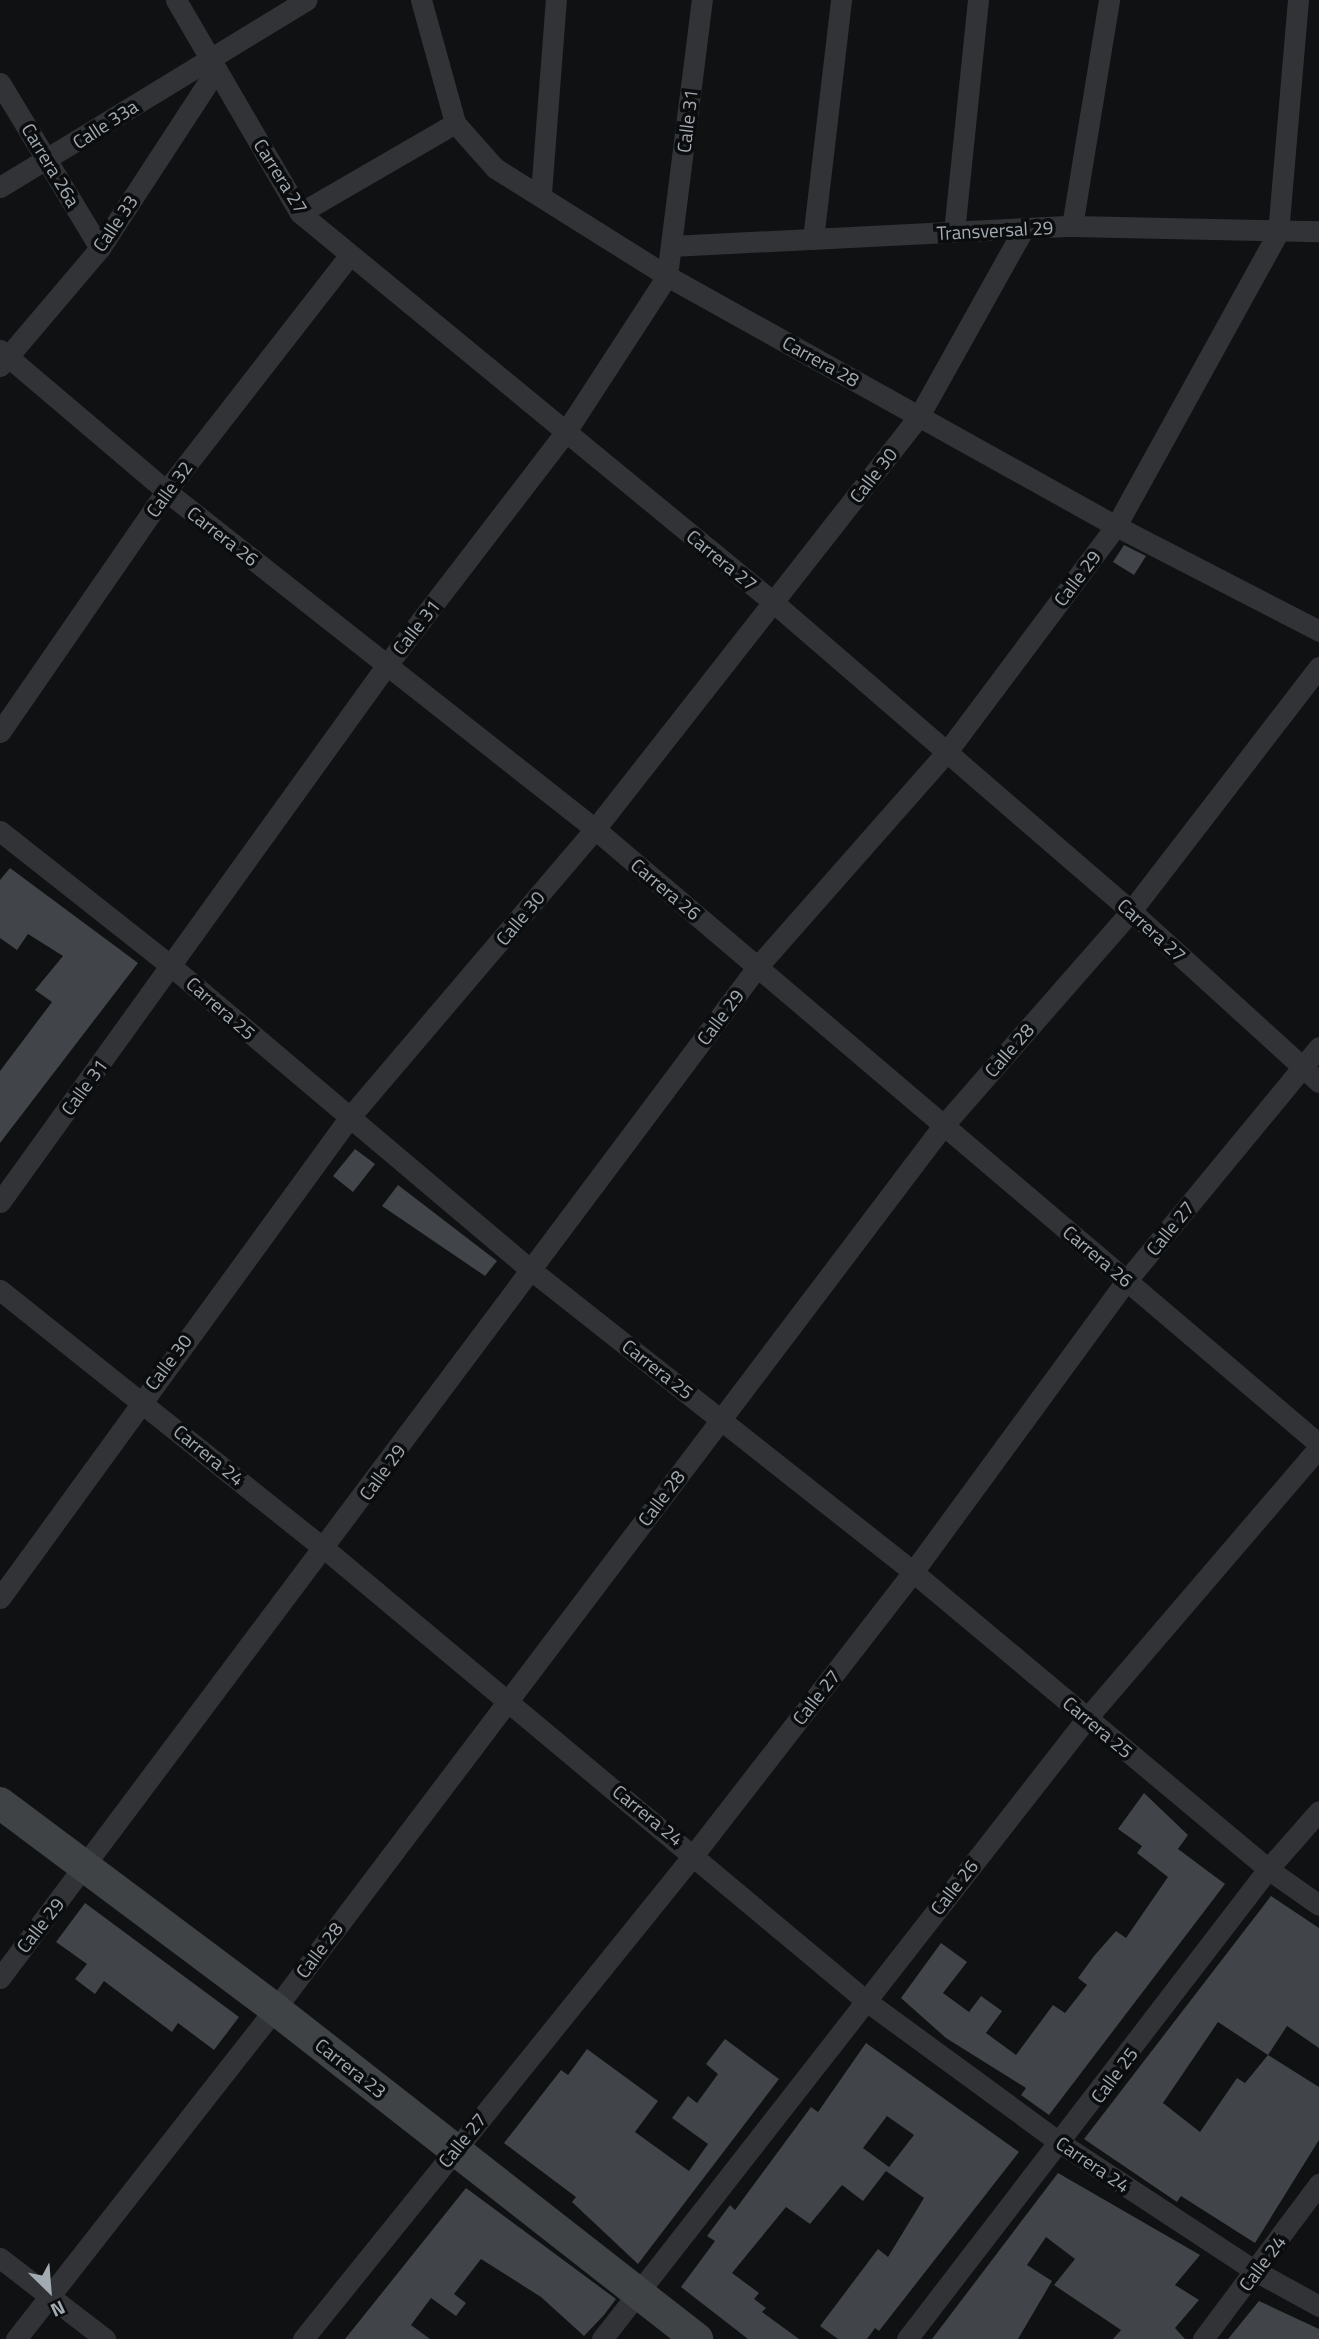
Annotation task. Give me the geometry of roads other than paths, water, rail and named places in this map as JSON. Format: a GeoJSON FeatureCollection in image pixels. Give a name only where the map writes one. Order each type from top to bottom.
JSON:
{"type":"FeatureCollection","features":[{"type":"Feature","properties":{"kind":"street","name":"Carrera 27"},"geometry":{"type":"LineString","coordinates":[[176,0],[300,213],[773,601],[1131,911],[1319,1082]]}},
{"type":"Feature","properties":{"kind":"street","name":"Calle 33"},"geometry":{"type":"LineString","coordinates":[[3,358],[100,247],[212,63],[306,0]]}},
{"type":"Feature","properties":{"kind":"street","name":"Carrera 28"},"geometry":{"type":"LineString","coordinates":[[421,0],[455,123],[495,169],[541,193],[667,276],[1116,526],[1319,631]]}},
{"type":"Feature","properties":{"kind":"street"},"geometry":{"type":"LineString","coordinates":[[541,193],[556,0]]}},
{"type":"Feature","properties":{"kind":"street","name":"Calle 31"},"geometry":{"type":"LineString","coordinates":[[0,1202],[386,666],[565,433],[667,276],[702,0]]}},
{"type":"Feature","properties":{"kind":"street"},"geometry":{"type":"LineString","coordinates":[[813,239],[841,0]]}},
{"type":"Feature","properties":{"kind":"street"},"geometry":{"type":"LineString","coordinates":[[954,232],[978,0]]}},
{"type":"Feature","properties":{"kind":"street"},"geometry":{"type":"LineString","coordinates":[[1072,226],[1109,0]]}},
{"type":"Feature","properties":{"kind":"street","name":"Calle 29"},"geometry":{"type":"LineString","coordinates":[[0,1978],[325,1549],[758,966],[946,753],[1116,526],[1278,233],[1297,0]]}},
{"type":"Feature","properties":{"kind":"street","name":"Calle 33a"},"geometry":{"type":"LineString","coordinates":[[0,187],[212,63]]}},
{"type":"Feature","properties":{"kind":"street","name":"Carrera 26a"},"geometry":{"type":"LineString","coordinates":[[0,83],[50,160],[100,247]]}},
{"type":"Feature","properties":{"kind":"street"},"geometry":{"type":"LineString","coordinates":[[300,213],[455,123]]}},
{"type":"Feature","properties":{"kind":"street","name":"Transversal 29"},"geometry":{"type":"LineString","coordinates":[[671,246],[1072,226],[1278,233],[1319,231]]}},
{"type":"Feature","properties":{"kind":"street","name":"Calle 30"},"geometry":{"type":"LineString","coordinates":[[0,1598],[140,1399],[349,1118],[595,829],[919,416],[1024,228]]}},
{"type":"Feature","properties":{"kind":"street","name":"Calle 32"},"geometry":{"type":"LineString","coordinates":[[0,732],[166,491],[350,255]]}},
{"type":"Feature","properties":{"kind":"street","name":"Carrera 26"},"geometry":{"type":"LineString","coordinates":[[3,358],[166,491],[595,829],[1319,1446]]}},
{"type":"Feature","properties":{"kind":"street","name":"Calle 28"},"geometry":{"type":"LineString","coordinates":[[16,2339],[275,2009],[942,1127],[1131,911],[1319,667]]}},
{"type":"Feature","properties":{"kind":"street","name":"Carrera 25"},"geometry":{"type":"LineString","coordinates":[[0,831],[171,965],[531,1270],[913,1572],[1268,1869],[1319,1905]]}},
{"type":"Feature","properties":{"kind":"street","name":"Calle 27"},"geometry":{"type":"LineString","coordinates":[[303,2339],[695,1853],[913,1572],[1127,1280],[1319,1047]]}},
{"type":"Feature","properties":{"kind":"street","name":"Carrera 24"},"geometry":{"type":"LineString","coordinates":[[0,1290],[325,1549],[695,1853],[865,2000],[1062,2144],[1257,2272],[1319,2306]]}},
{"type":"Feature","properties":{"kind":"street","name":"Calle 26"},"geometry":{"type":"LineString","coordinates":[[602,2339],[1087,1718],[1319,1446]]}},
{"type":"Feature","properties":{"kind":"street","name":"Carrera 23"},"geometry":{"type":"LineString","coordinates":[[0,1803],[275,2009],[455,2148],[637,2295],[697,2339]]}},
{"type":"Feature","properties":{"kind":"street","name":"Calle 25"},"geometry":{"type":"LineString","coordinates":[[907,2339],[1062,2144],[1268,1869],[1319,1811]]}},
{"type":"Feature","properties":{"kind":"street","name":"Calle 24"},"geometry":{"type":"LineString","coordinates":[[1203,2339],[1257,2272],[1319,2184]]}},
{"type":"Feature","properties":{"kind":"street"},"geometry":{"type":"LineString","coordinates":[[0,2259],[105,2339]]}}]}
